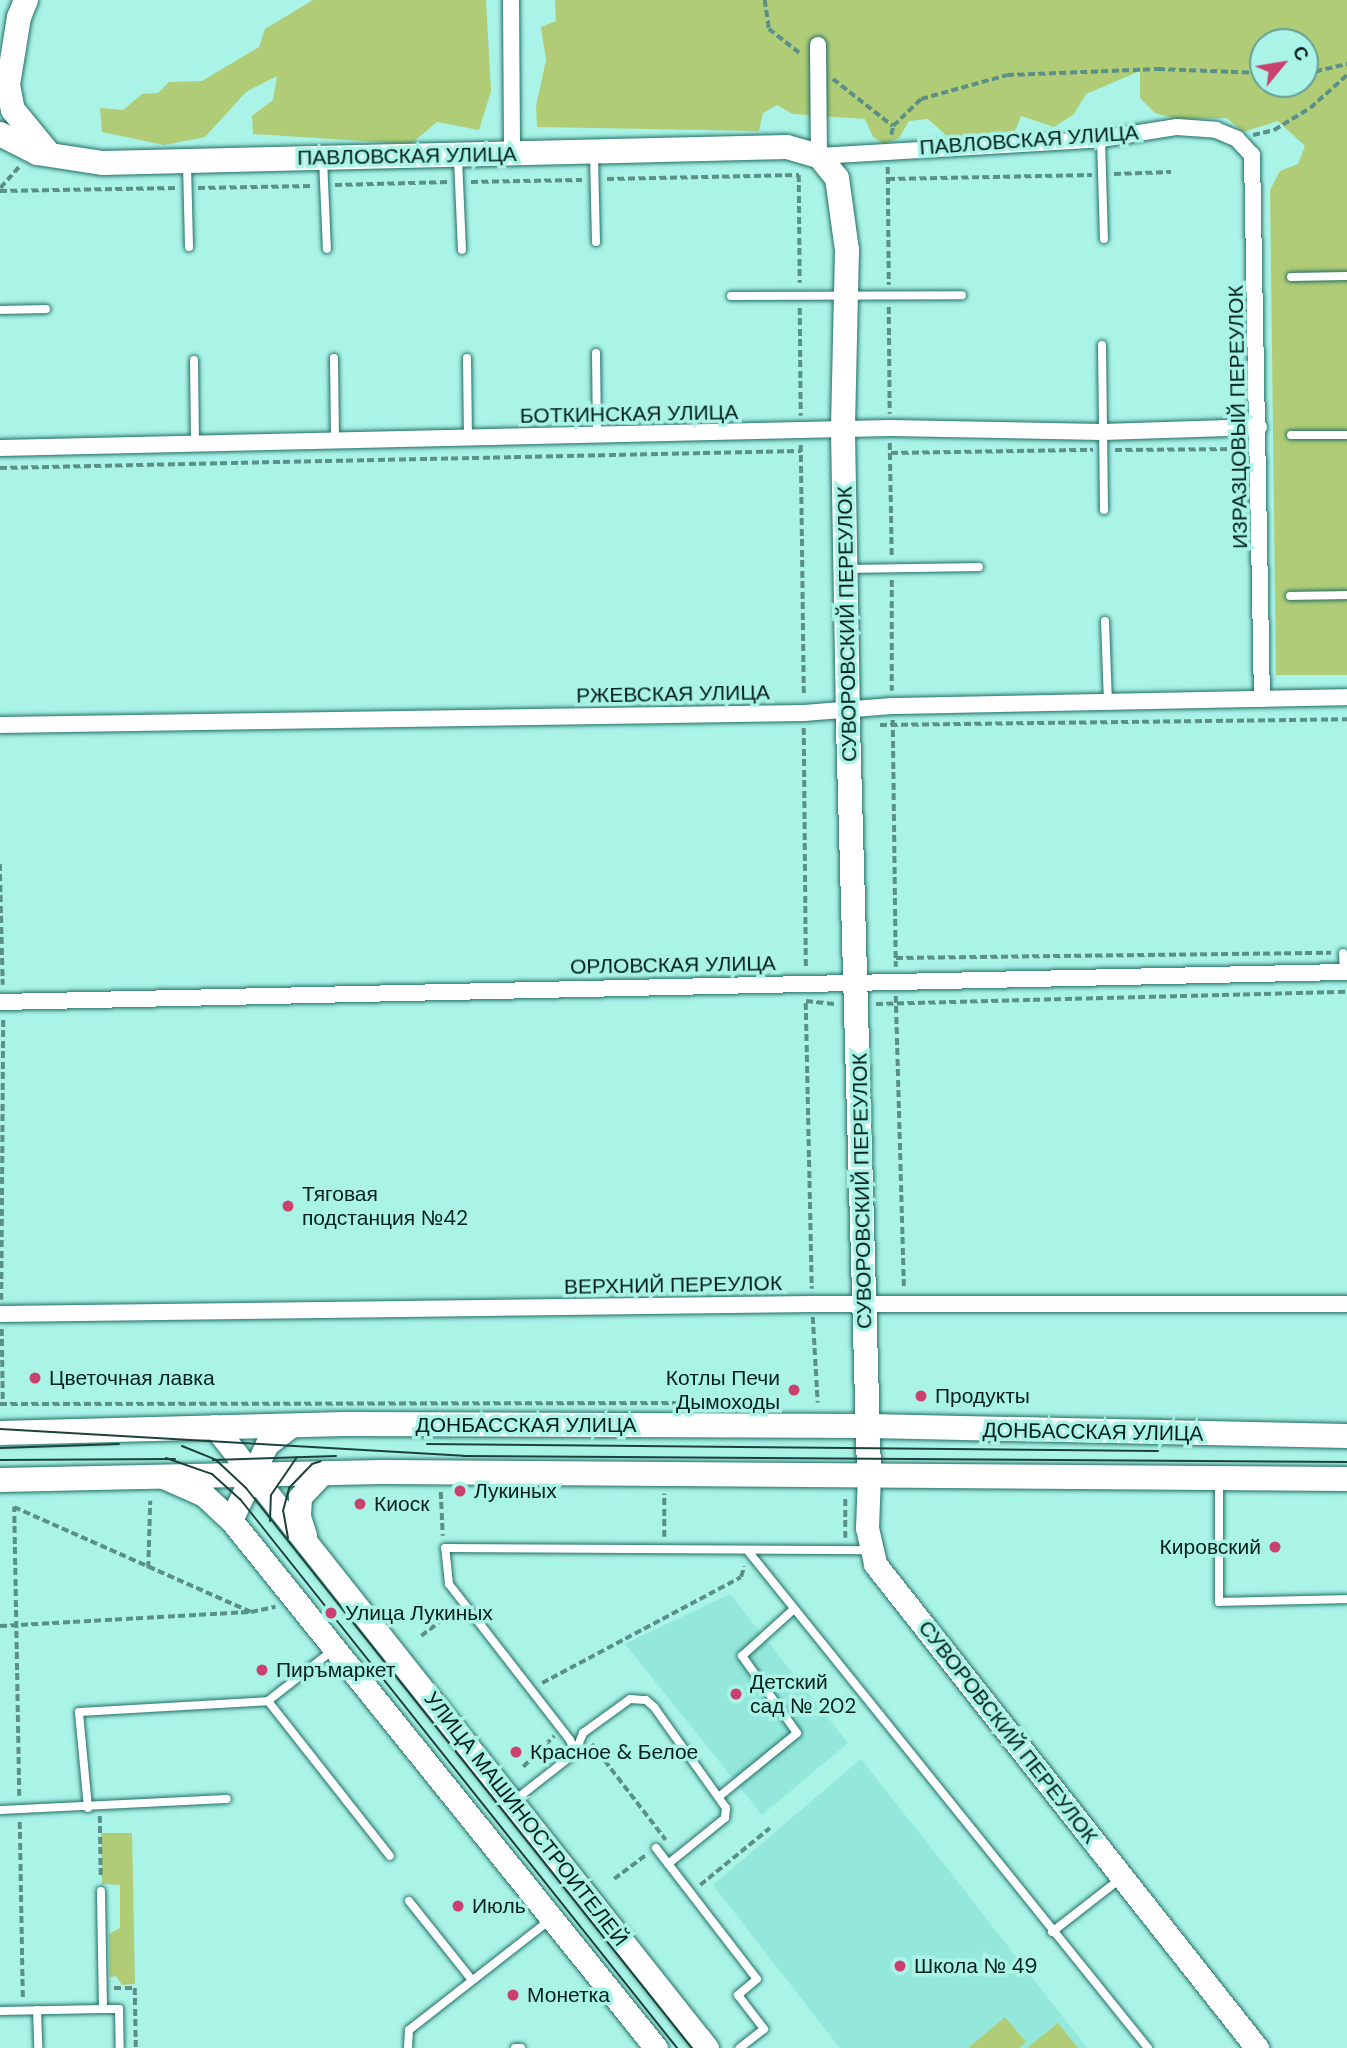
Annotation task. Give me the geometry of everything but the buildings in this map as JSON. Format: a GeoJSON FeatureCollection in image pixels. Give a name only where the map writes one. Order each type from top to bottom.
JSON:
{"type":"FeatureCollection","features":[{"type":"Feature","properties":{"kind":"main road"},"geometry":{"type":"LineString","coordinates":[[26,0],[19,17],[8,85],[13,110],[32,138],[55,158]]}},
{"type":"Feature","properties":{"kind":"main road","name":"ПАВЛОВСКАЯ УЛИЦА"},"geometry":{"type":"LineString","coordinates":[[0,134],[55,158],[103,163],[787,147],[819,156]]}},
{"type":"Feature","properties":{"kind":"main road","name":"СУВОРОВСКИЙ ПЕРЕУЛОК"},"geometry":{"type":"LineString","coordinates":[[819,156],[837,178],[842,201],[846,295],[843,431],[848,711],[858,981],[864,1305],[870,1426],[867,1528],[875,1564],[1257,2048]]}},
{"type":"Feature","properties":{"kind":"main road"},"geometry":{"type":"LineString","coordinates":[[231,1520],[267,1444],[292,1425]]}},
{"type":"Feature","properties":{"kind":"main road","name":"ДОНБАССКАЯ УЛИЦА"},"geometry":{"type":"LineString","coordinates":[[0,1433],[292,1425],[870,1426],[1347,1436]]}},
{"type":"Feature","properties":{"kind":"main road","name":"УЛИЦА МАШИНОСТРОИТЕЛЕЙ"},"geometry":{"type":"LineString","coordinates":[[214,1426],[707,2048]]}},
{"type":"Feature","properties":{"kind":"main road","name":"ДОНБАССКАЯ УЛИЦА"},"geometry":{"type":"LineString","coordinates":[[0,1480],[253,1473],[869,1474],[1347,1479]]}},
{"type":"Feature","properties":{"kind":"main road"},"geometry":{"type":"LineString","coordinates":[[307,1541],[299,1516],[300,1497],[322,1473]]}},
{"type":"Feature","properties":{"kind":"main road","name":"УЛИЦА МАШИНОСТРОИТЕЛЕЙ"},"geometry":{"type":"LineString","coordinates":[[162,1476],[204,1495],[231,1520],[656,2048]]}},
{"type":"Feature","properties":{"kind":"street"},"geometry":{"type":"LineString","coordinates":[[511,0],[512,154]]}},
{"type":"Feature","properties":{"kind":"street"},"geometry":{"type":"LineString","coordinates":[[818,45],[819,156]]}},
{"type":"Feature","properties":{"kind":"street","name":"ПАВЛОВСКАЯ УЛИЦА"},"geometry":{"type":"LineString","coordinates":[[819,156],[888,149],[1101,139],[1177,127],[1216,130],[1237,139]]}},
{"type":"Feature","properties":{"kind":"street","name":"ИЗРАЗЦОВЫЙ ПЕРЕУЛОК"},"geometry":{"type":"LineString","coordinates":[[1237,139],[1252,155],[1255,173],[1259,427],[1256,700]]}},
{"type":"Feature","properties":{"kind":"street","name":"БОТКИНСКАЯ УЛИЦА"},"geometry":{"type":"LineString","coordinates":[[0,448],[890,428],[1103,432],[1259,427]]}},
{"type":"Feature","properties":{"kind":"street","name":"РЖЕВСКАЯ УЛИЦА"},"geometry":{"type":"LineString","coordinates":[[0,725],[848,711],[892,706],[1108,704],[1347,697]]}},
{"type":"Feature","properties":{"kind":"street","name":"ОРЛОВСКАЯ УЛИЦА"},"geometry":{"type":"LineString","coordinates":[[1,1010],[858,981],[1345,972]]}},
{"type":"Feature","properties":{"kind":"street","name":"ВЕРХНИЙ ПЕРЕУЛОК"},"geometry":{"type":"LineString","coordinates":[[1,1314],[812,1304],[1347,1304]]}},
{"type":"Feature","properties":{"kind":"lane"},"geometry":{"type":"LineString","coordinates":[[1101,139],[1104,239]]}},
{"type":"Feature","properties":{"kind":"lane"},"geometry":{"type":"LineString","coordinates":[[594,152],[596,242]]}},
{"type":"Feature","properties":{"kind":"lane"},"geometry":{"type":"LineString","coordinates":[[323,156],[327,249]]}},
{"type":"Feature","properties":{"kind":"lane"},"geometry":{"type":"LineString","coordinates":[[458,156],[462,250]]}},
{"type":"Feature","properties":{"kind":"lane"},"geometry":{"type":"LineString","coordinates":[[187,161],[189,247]]}},
{"type":"Feature","properties":{"kind":"lane"},"geometry":{"type":"LineString","coordinates":[[1291,277],[1347,276]]}},
{"type":"Feature","properties":{"kind":"lane"},"geometry":{"type":"LineString","coordinates":[[731,296],[962,295]]}},
{"type":"Feature","properties":{"kind":"lane"},"geometry":{"type":"LineString","coordinates":[[0,310],[46,309]]}},
{"type":"Feature","properties":{"kind":"lane"},"geometry":{"type":"LineString","coordinates":[[1102,345],[1104,510]]}},
{"type":"Feature","properties":{"kind":"lane"},"geometry":{"type":"LineString","coordinates":[[596,353],[597,436]]}},
{"type":"Feature","properties":{"kind":"lane"},"geometry":{"type":"LineString","coordinates":[[334,358],[335,442]]}},
{"type":"Feature","properties":{"kind":"lane"},"geometry":{"type":"LineString","coordinates":[[467,358],[468,439]]}},
{"type":"Feature","properties":{"kind":"lane"},"geometry":{"type":"LineString","coordinates":[[194,360],[195,444]]}},
{"type":"Feature","properties":{"kind":"lane"},"geometry":{"type":"LineString","coordinates":[[1291,435],[1347,435]]}},
{"type":"Feature","properties":{"kind":"lane"},"geometry":{"type":"LineString","coordinates":[[846,569],[979,567]]}},
{"type":"Feature","properties":{"kind":"lane"},"geometry":{"type":"LineString","coordinates":[[1290,596],[1347,595]]}},
{"type":"Feature","properties":{"kind":"lane"},"geometry":{"type":"LineString","coordinates":[[1105,621],[1108,704]]}},
{"type":"Feature","properties":{"kind":"lane"},"geometry":{"type":"LineString","coordinates":[[1343,953],[1345,972]]}},
{"type":"Feature","properties":{"kind":"lane"},"geometry":{"type":"LineString","coordinates":[[1219,1478],[1219,1602],[1347,1599]]}},
{"type":"Feature","properties":{"kind":"lane"},"geometry":{"type":"LineString","coordinates":[[575,1753],[561,1728],[449,1584],[445,1548],[872,1550]]}},
{"type":"Feature","properties":{"kind":"lane"},"geometry":{"type":"LineString","coordinates":[[748,1551],[1148,2048]]}},
{"type":"Feature","properties":{"kind":"lane"},"geometry":{"type":"LineString","coordinates":[[721,1795],[797,1733],[742,1656],[794,1609]]}},
{"type":"Feature","properties":{"kind":"lane"},"geometry":{"type":"LineString","coordinates":[[88,1808],[79,1712],[268,1701],[333,1650]]}},
{"type":"Feature","properties":{"kind":"lane"},"geometry":{"type":"LineString","coordinates":[[513,1802],[575,1753],[583,1733],[630,1699],[646,1700],[721,1795],[725,1818],[668,1864]]}},
{"type":"Feature","properties":{"kind":"lane"},"geometry":{"type":"LineString","coordinates":[[268,1701],[390,1856]]}},
{"type":"Feature","properties":{"kind":"lane"},"geometry":{"type":"LineString","coordinates":[[0,1810],[88,1808],[227,1799]]}},
{"type":"Feature","properties":{"kind":"lane"},"geometry":{"type":"LineString","coordinates":[[656,1847],[757,1979],[738,1995],[764,2029],[740,2048]]}},
{"type":"Feature","properties":{"kind":"lane"},"geometry":{"type":"LineString","coordinates":[[1052,1932],[1122,1877]]}},
{"type":"Feature","properties":{"kind":"lane"},"geometry":{"type":"LineString","coordinates":[[101,1891],[103,2009]]}},
{"type":"Feature","properties":{"kind":"lane"},"geometry":{"type":"LineString","coordinates":[[408,1901],[472,1980]]}},
{"type":"Feature","properties":{"kind":"lane"},"geometry":{"type":"LineString","coordinates":[[408,2048],[409,2030],[553,1918]]}},
{"type":"Feature","properties":{"kind":"lane"},"geometry":{"type":"LineString","coordinates":[[0,2011],[119,2009],[120,2048]]}},
{"type":"Feature","properties":{"kind":"lane"},"geometry":{"type":"LineString","coordinates":[[37,2010],[38,2048]]}},
{"type":"Feature","properties":{"kind":"lane"},"geometry":{"type":"LineString","coordinates":[[515,2048],[522,2048]]}},
{"type":"Feature","properties":{"kind":"path"},"geometry":{"type":"LineString","coordinates":[[765,0],[769,29],[893,126]]}},
{"type":"Feature","properties":{"kind":"path"},"geometry":{"type":"LineString","coordinates":[[1319,71],[1347,64]]}},
{"type":"Feature","properties":{"kind":"path"},"geometry":{"type":"LineString","coordinates":[[904,1306],[895,1003],[892,706],[888,149],[893,126],[921,99],[1007,75],[1158,69],[1249,72]]}},
{"type":"Feature","properties":{"kind":"path"},"geometry":{"type":"LineString","coordinates":[[1237,139],[1274,130],[1310,108],[1347,75]]}},
{"type":"Feature","properties":{"kind":"path"},"geometry":{"type":"LineString","coordinates":[[888,179],[1171,172]]}},
{"type":"Feature","properties":{"kind":"path"},"geometry":{"type":"LineString","coordinates":[[891,453],[1244,449],[1245,463]]}},
{"type":"Feature","properties":{"kind":"path"},"geometry":{"type":"LineString","coordinates":[[0,468],[801,451]]}},
{"type":"Feature","properties":{"kind":"path"},"geometry":{"type":"LineString","coordinates":[[1251,720],[1256,700]]}},
{"type":"Feature","properties":{"kind":"path"},"geometry":{"type":"LineString","coordinates":[[0,864],[3,1404]]}},
{"type":"Feature","properties":{"kind":"path"},"geometry":{"type":"LineString","coordinates":[[895,958],[1343,953]]}},
{"type":"Feature","properties":{"kind":"path"},"geometry":{"type":"LineString","coordinates":[[895,1003],[1347,992]]}},
{"type":"Feature","properties":{"kind":"path"},"geometry":{"type":"LineString","coordinates":[[792,1002],[806,1002],[812,1304],[818,1403]]}},
{"type":"Feature","properties":{"kind":"path"},"geometry":{"type":"LineString","coordinates":[[1,1010],[15,1017]]}},
{"type":"Feature","properties":{"kind":"path"},"geometry":{"type":"LineString","coordinates":[[441,1492],[445,1548]]}},
{"type":"Feature","properties":{"kind":"path"},"geometry":{"type":"LineString","coordinates":[[664,1494],[664,1549]]}},
{"type":"Feature","properties":{"kind":"path"},"geometry":{"type":"LineString","coordinates":[[148,1568],[150,1501]]}},
{"type":"Feature","properties":{"kind":"path"},"geometry":{"type":"LineString","coordinates":[[23,2010],[14,1507],[251,1612]]}},
{"type":"Feature","properties":{"kind":"path"},"geometry":{"type":"LineString","coordinates":[[545,1695],[539,1685],[741,1577],[748,1551]]}},
{"type":"Feature","properties":{"kind":"path"},"geometry":{"type":"LineString","coordinates":[[421,1636],[464,1604]]}},
{"type":"Feature","properties":{"kind":"path"},"geometry":{"type":"LineString","coordinates":[[0,1626],[251,1612],[280,1605]]}},
{"type":"Feature","properties":{"kind":"path"},"geometry":{"type":"LineString","coordinates":[[523,1767],[561,1728]]}},
{"type":"Feature","properties":{"kind":"path"},"geometry":{"type":"LineString","coordinates":[[583,1733],[667,1839],[614,1879]]}},
{"type":"Feature","properties":{"kind":"path"},"geometry":{"type":"LineString","coordinates":[[99,1814],[101,1891]]}},
{"type":"Feature","properties":{"kind":"path"},"geometry":{"type":"LineString","coordinates":[[690,1893],[770,1828]]}},
{"type":"Feature","properties":{"kind":"shaded area","name":"Детский сад № 202"},"geometry":{"type":"Polygon","coordinates":[[[730,1594],[848,1743],[762,1815],[625,1644],[730,1594]]]}},
{"type":"Feature","properties":{"kind":"shaded area","name":"Школа № 49"},"geometry":{"type":"Polygon","coordinates":[[[861,1759],[1087,2048],[840,2048],[713,1885],[861,1759]]]}},
{"type":"Feature","properties":{"kind":"green space"},"geometry":{"type":"Polygon","coordinates":[[[313,0],[486,0],[491,91],[479,130],[437,122],[411,144],[253,134],[252,116],[273,100],[277,76],[246,92],[205,137],[164,145],[102,132],[100,108],[123,110],[142,94],[158,93],[169,82],[202,81],[259,47],[265,29],[313,0]]]}},
{"type":"Feature","properties":{"kind":"green space"},"geometry":{"type":"Polygon","coordinates":[[[555,0],[1347,0],[1347,675],[1276,675],[1270,190],[1280,171],[1298,164],[1305,146],[1278,121],[1243,132],[1227,118],[1176,119],[1155,113],[1140,98],[1140,71],[1086,94],[1074,114],[1054,127],[1021,116],[1015,131],[947,136],[928,119],[909,121],[899,138],[884,144],[873,137],[865,119],[793,114],[777,105],[763,113],[759,131],[537,127],[536,106],[546,60],[541,27],[556,21],[555,0]]]}},
{"type":"Feature","properties":{"kind":"green space"},"geometry":{"type":"Polygon","coordinates":[[[101,1833],[132,1833],[135,1984],[122,1985],[116,1976],[110,1977],[109,1934],[120,1928],[120,1885],[102,1884],[101,1833]]]}},
{"type":"Feature","properties":{"kind":"green space"},"geometry":{"type":"Polygon","coordinates":[[[1005,2017],[1026,2042],[1019,2048],[968,2048],[1005,2017]]]}},
{"type":"Feature","properties":{"kind":"green space"},"geometry":{"type":"Polygon","coordinates":[[[1058,2023],[1078,2048],[1027,2048],[1058,2023]]]}},
{"type":"Feature","properties":{"kind":"tram line"},"geometry":{"type":"LineString","coordinates":[[0,1429],[463,1456],[1347,1462]]}},
{"type":"Feature","properties":{"kind":"tram line"},"geometry":{"type":"LineString","coordinates":[[0,1448],[119,1444]]}},
{"type":"Feature","properties":{"kind":"tram line"},"geometry":{"type":"LineString","coordinates":[[427,1444],[1158,1451]]}},
{"type":"Feature","properties":{"kind":"tram line"},"geometry":{"type":"LineString","coordinates":[[182,1446],[216,1460],[246,1488],[692,2048]]}},
{"type":"Feature","properties":{"kind":"tram line"},"geometry":{"type":"LineString","coordinates":[[213,1460],[336,1456]]}},
{"type":"Feature","properties":{"kind":"tram line"},"geometry":{"type":"LineString","coordinates":[[270,1521],[271,1495],[297,1457]]}},
{"type":"Feature","properties":{"kind":"tram line"},"geometry":{"type":"LineString","coordinates":[[166,1458],[212,1474],[240,1499],[677,2048]]}},
{"type":"Feature","properties":{"kind":"tram line"},"geometry":{"type":"LineString","coordinates":[[0,1460],[175,1459]]}},
{"type":"Feature","properties":{"kind":"tram line"},"geometry":{"type":"LineString","coordinates":[[288,1538],[283,1511],[289,1488],[312,1464],[321,1461]]}},
{"type":"Feature","properties":{"kind":"place","name":"Тяговая подстанция №42"},"geometry":{"type":"Point","coordinates":[288,1206]}},
{"type":"Feature","properties":{"kind":"place","name":"Цветочная лавка"},"geometry":{"type":"Point","coordinates":[35,1378]}},
{"type":"Feature","properties":{"kind":"place","name":"Котлы Печи Дымоходы"},"geometry":{"type":"Point","coordinates":[794,1390]}},
{"type":"Feature","properties":{"kind":"place","name":"Продукты"},"geometry":{"type":"Point","coordinates":[921,1396]}},
{"type":"Feature","properties":{"kind":"place","name":"Лукиных"},"geometry":{"type":"Point","coordinates":[460,1491]}},
{"type":"Feature","properties":{"kind":"place","name":"Киоск"},"geometry":{"type":"Point","coordinates":[360,1504]}},
{"type":"Feature","properties":{"kind":"place","name":"Кировский"},"geometry":{"type":"Point","coordinates":[1275,1547]}},
{"type":"Feature","properties":{"kind":"place","name":"Улица Лукиных"},"geometry":{"type":"Point","coordinates":[331,1613]}},
{"type":"Feature","properties":{"kind":"place","name":"Пиръмаркет"},"geometry":{"type":"Point","coordinates":[262,1670]}},
{"type":"Feature","properties":{"kind":"place","name":"Детский сад № 202"},"geometry":{"type":"Point","coordinates":[736,1694]}},
{"type":"Feature","properties":{"kind":"place","name":"Красное & Белое"},"geometry":{"type":"Point","coordinates":[516,1752]}},
{"type":"Feature","properties":{"kind":"place","name":"Июль"},"geometry":{"type":"Point","coordinates":[458,1906]}},
{"type":"Feature","properties":{"kind":"place","name":"Школа № 49"},"geometry":{"type":"Point","coordinates":[900,1966]}},
{"type":"Feature","properties":{"kind":"place","name":"Монетка"},"geometry":{"type":"Point","coordinates":[513,1995]}}]}
